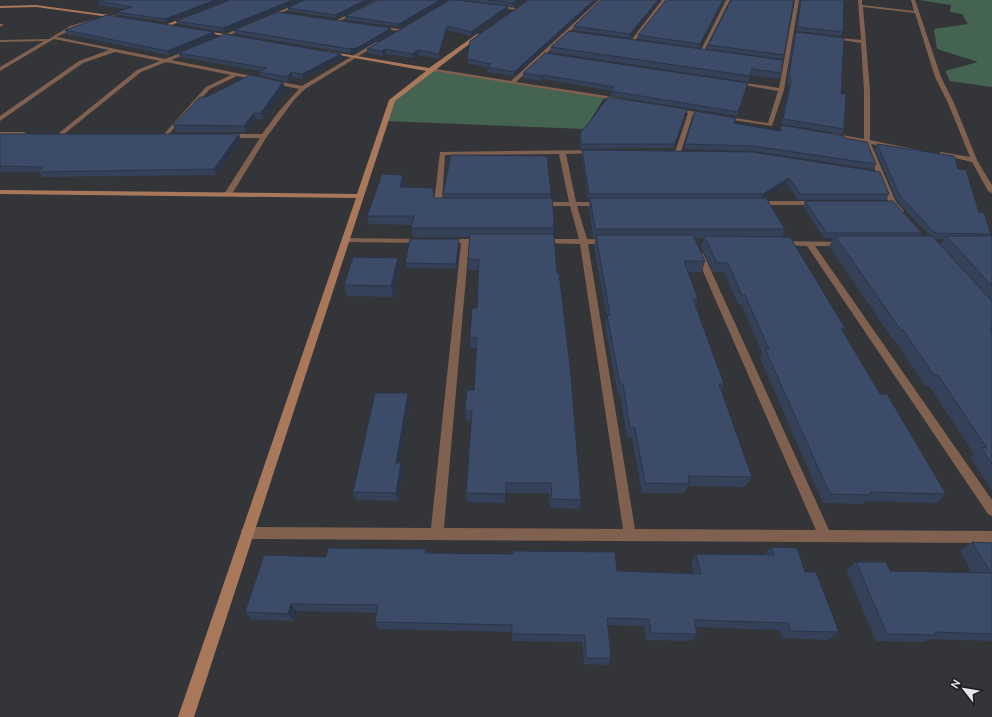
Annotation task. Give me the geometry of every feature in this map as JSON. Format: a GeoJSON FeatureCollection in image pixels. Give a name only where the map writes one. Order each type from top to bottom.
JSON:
{"type":"FeatureCollection","features":[{"type":"Feature","properties":{"kind":"street"},"geometry":{"type":"LineString","coordinates":[[265,18],[309,0]]}},
{"type":"Feature","properties":{"kind":"street"},"geometry":{"type":"LineString","coordinates":[[337,21],[380,0]]}},
{"type":"Feature","properties":{"kind":"street"},"geometry":{"type":"LineString","coordinates":[[512,83],[600,0]]}},
{"type":"Feature","properties":{"kind":"street"},"geometry":{"type":"LineString","coordinates":[[631,42],[664,0]]}},
{"type":"Feature","properties":{"kind":"street"},"geometry":{"type":"LineString","coordinates":[[702,51],[728,0]]}},
{"type":"Feature","properties":{"kind":"street"},"geometry":{"type":"LineString","coordinates":[[770,125],[781,90],[797,0]]}},
{"type":"Feature","properties":{"kind":"street"},"geometry":{"type":"LineString","coordinates":[[913,0],[938,77],[951,103],[974,160],[992,191]]}},
{"type":"Feature","properties":{"kind":"street"},"geometry":{"type":"LineString","coordinates":[[903,215],[893,203],[877,174],[867,142],[867,91],[860,3],[916,12]]}},
{"type":"Feature","properties":{"kind":"street"},"geometry":{"type":"LineString","coordinates":[[510,13],[522,4]]}},
{"type":"Feature","properties":{"kind":"street"},"geometry":{"type":"LineString","coordinates":[[0,7],[36,6],[122,18]]}},
{"type":"Feature","properties":{"kind":"street"},"geometry":{"type":"LineString","coordinates":[[487,6],[516,9]]}},
{"type":"Feature","properties":{"kind":"street"},"geometry":{"type":"LineString","coordinates":[[278,13],[293,15]]}},
{"type":"Feature","properties":{"kind":"street"},"geometry":{"type":"LineString","coordinates":[[167,25],[194,15]]}},
{"type":"Feature","properties":{"kind":"street"},"geometry":{"type":"LineString","coordinates":[[0,69],[72,27],[107,16]]}},
{"type":"Feature","properties":{"kind":"street"},"geometry":{"type":"LineString","coordinates":[[330,20],[345,22]]}},
{"type":"Feature","properties":{"kind":"street"},"geometry":{"type":"LineString","coordinates":[[159,24],[181,28]]}},
{"type":"Feature","properties":{"kind":"street"},"geometry":{"type":"LineString","coordinates":[[213,41],[252,24]]}},
{"type":"Feature","properties":{"kind":"street"},"geometry":{"type":"LineString","coordinates":[[393,34],[405,26]]}},
{"type":"Feature","properties":{"kind":"street"},"geometry":{"type":"LineString","coordinates":[[376,27],[399,30]]}},
{"type":"Feature","properties":{"kind":"street"},"geometry":{"type":"LineString","coordinates":[[196,30],[241,38]]}},
{"type":"Feature","properties":{"kind":"street"},"geometry":{"type":"LineString","coordinates":[[186,717],[392,100],[430,70],[485,31]]}},
{"type":"Feature","properties":{"kind":"street"},"geometry":{"type":"LineString","coordinates":[[566,32],[573,34]]}},
{"type":"Feature","properties":{"kind":"street"},"geometry":{"type":"LineString","coordinates":[[792,33],[799,34]]}},
{"type":"Feature","properties":{"kind":"street"},"geometry":{"type":"LineString","coordinates":[[827,37],[863,42]]}},
{"type":"Feature","properties":{"kind":"street"},"geometry":{"type":"LineString","coordinates":[[228,194],[265,136],[294,97],[303,88],[386,38]]}},
{"type":"Feature","properties":{"kind":"street"},"geometry":{"type":"LineString","coordinates":[[0,41],[51,39],[167,60],[303,88]]}},
{"type":"Feature","properties":{"kind":"street"},"geometry":{"type":"LineString","coordinates":[[624,40],[639,43]]}},
{"type":"Feature","properties":{"kind":"street"},"geometry":{"type":"LineString","coordinates":[[61,134],[139,72],[200,46]]}},
{"type":"Feature","properties":{"kind":"street"},"geometry":{"type":"LineString","coordinates":[[0,119],[81,62],[115,50]]}},
{"type":"Feature","properties":{"kind":"street"},"geometry":{"type":"LineString","coordinates":[[694,50],[710,52]]}},
{"type":"Feature","properties":{"kind":"street"},"geometry":{"type":"LineString","coordinates":[[325,52],[626,101]]}},
{"type":"Feature","properties":{"kind":"street"},"geometry":{"type":"LineString","coordinates":[[542,54],[550,56]]}},
{"type":"Feature","properties":{"kind":"street"},"geometry":{"type":"LineString","coordinates":[[778,62],[785,63]]}},
{"type":"Feature","properties":{"kind":"street"},"geometry":{"type":"LineString","coordinates":[[166,135],[208,88],[237,74]]}},
{"type":"Feature","properties":{"kind":"street"},"geometry":{"type":"LineString","coordinates":[[727,82],[781,90]]}},
{"type":"Feature","properties":{"kind":"street"},"geometry":{"type":"LineString","coordinates":[[669,108],[778,126]]}},
{"type":"Feature","properties":{"kind":"street"},"geometry":{"type":"LineString","coordinates":[[678,152],[691,112]]}},
{"type":"Feature","properties":{"kind":"street"},"geometry":{"type":"LineString","coordinates":[[0,134],[31,134]]}},
{"type":"Feature","properties":{"kind":"street"},"geometry":{"type":"LineString","coordinates":[[54,134],[69,134]]}},
{"type":"Feature","properties":{"kind":"street"},"geometry":{"type":"LineString","coordinates":[[822,134],[921,151]]}},
{"type":"Feature","properties":{"kind":"street"},"geometry":{"type":"LineString","coordinates":[[158,135],[173,135]]}},
{"type":"Feature","properties":{"kind":"street"},"geometry":{"type":"LineString","coordinates":[[219,136],[265,136]]}},
{"type":"Feature","properties":{"kind":"street"},"geometry":{"type":"LineString","coordinates":[[562,152],[573,204],[584,242],[630,535]]}},
{"type":"Feature","properties":{"kind":"street"},"geometry":{"type":"LineString","coordinates":[[454,203],[438,203],[442,153],[600,152]]}},
{"type":"Feature","properties":{"kind":"street"},"geometry":{"type":"LineString","coordinates":[[936,154],[974,160]]}},
{"type":"Feature","properties":{"kind":"street"},"geometry":{"type":"LineString","coordinates":[[0,192],[359,196]]}},
{"type":"Feature","properties":{"kind":"street"},"geometry":{"type":"LineString","coordinates":[[749,203],[829,203]]}},
{"type":"Feature","properties":{"kind":"street"},"geometry":{"type":"LineString","coordinates":[[885,203],[893,203]]}},
{"type":"Feature","properties":{"kind":"street"},"geometry":{"type":"LineString","coordinates":[[533,204],[613,204]]}},
{"type":"Feature","properties":{"kind":"street"},"geometry":{"type":"LineString","coordinates":[[345,240],[489,241]]}},
{"type":"Feature","properties":{"kind":"street"},"geometry":{"type":"LineString","coordinates":[[437,534],[465,241]]}},
{"type":"Feature","properties":{"kind":"street"},"geometry":{"type":"LineString","coordinates":[[528,241],[615,242]]}},
{"type":"Feature","properties":{"kind":"street"},"geometry":{"type":"LineString","coordinates":[[694,242],[825,536]]}},
{"type":"Feature","properties":{"kind":"street"},"geometry":{"type":"LineString","coordinates":[[771,243],[854,244]]}},
{"type":"Feature","properties":{"kind":"street"},"geometry":{"type":"LineString","coordinates":[[809,243],[992,510]]}},
{"type":"Feature","properties":{"kind":"street"},"geometry":{"type":"LineString","coordinates":[[247,533],[992,537]]}},
{"type":"Feature","properties":{"kind":"green space"},"geometry":{"type":"Polygon","coordinates":[[[919,0],[992,0],[992,87],[950,81],[945,71],[978,62],[937,49],[934,29],[968,24],[962,14],[950,12],[951,5],[919,0]]]}},
{"type":"Feature","properties":{"kind":"green space"},"geometry":{"type":"Polygon","coordinates":[[[430,70],[604,98],[585,129],[385,121],[392,100],[430,70]]]}},
{"type":"Feature","properties":{"kind":"building"},"geometry":{"type":"Polygon","coordinates":[[[215,0],[165,19],[116,12],[132,7],[98,1],[215,0]]]}},
{"type":"Feature","properties":{"kind":"building"},"geometry":{"type":"Polygon","coordinates":[[[230,0],[293,0],[223,28],[176,21],[230,0]]]}},
{"type":"Feature","properties":{"kind":"building"},"geometry":{"type":"Polygon","coordinates":[[[304,0],[366,0],[335,15],[288,8],[304,0]]]}},
{"type":"Feature","properties":{"kind":"building"},"geometry":{"type":"Polygon","coordinates":[[[378,0],[440,0],[399,24],[345,16],[378,0]]]}},
{"type":"Feature","properties":{"kind":"building"},"geometry":{"type":"Polygon","coordinates":[[[450,0],[508,6],[471,32],[447,26],[439,54],[418,50],[413,54],[385,49],[382,51],[367,49],[450,0]]]}},
{"type":"Feature","properties":{"kind":"building"},"geometry":{"type":"Polygon","coordinates":[[[488,0],[517,0],[513,3],[488,0]]]}},
{"type":"Feature","properties":{"kind":"building"},"geometry":{"type":"Polygon","coordinates":[[[528,0],[594,0],[514,72],[487,67],[491,64],[467,59],[470,41],[528,0]]]}},
{"type":"Feature","properties":{"kind":"building"},"geometry":{"type":"Polygon","coordinates":[[[601,0],[658,0],[630,34],[574,26],[601,0]]]}},
{"type":"Feature","properties":{"kind":"building"},"geometry":{"type":"Polygon","coordinates":[[[666,0],[723,0],[700,44],[638,35],[666,0]]]}},
{"type":"Feature","properties":{"kind":"building"},"geometry":{"type":"Polygon","coordinates":[[[731,0],[794,0],[784,55],[708,45],[731,0]]]}},
{"type":"Feature","properties":{"kind":"building"},"geometry":{"type":"Polygon","coordinates":[[[801,0],[844,0],[843,32],[797,27],[801,0]]]}},
{"type":"Feature","properties":{"kind":"building"},"geometry":{"type":"Polygon","coordinates":[[[277,12],[391,28],[357,48],[350,49],[234,30],[277,12]]]}},
{"type":"Feature","properties":{"kind":"building"},"geometry":{"type":"Polygon","coordinates":[[[107,15],[214,32],[167,51],[65,30],[107,15]]]}},
{"type":"Feature","properties":{"kind":"building"},"geometry":{"type":"Polygon","coordinates":[[[569,31],[783,60],[781,73],[752,69],[750,76],[551,47],[569,31]]]}},
{"type":"Feature","properties":{"kind":"building"},"geometry":{"type":"Polygon","coordinates":[[[796,32],[844,38],[841,94],[846,94],[844,129],[783,119],[791,82],[789,75],[796,32]]]}},
{"type":"Feature","properties":{"kind":"building"},"geometry":{"type":"Polygon","coordinates":[[[225,34],[341,54],[302,74],[291,72],[287,77],[259,72],[267,68],[178,53],[225,34]]]}},
{"type":"Feature","properties":{"kind":"building"},"geometry":{"type":"Polygon","coordinates":[[[545,53],[748,83],[738,112],[611,91],[614,87],[523,73],[545,53]]]}},
{"type":"Feature","properties":{"kind":"building"},"geometry":{"type":"Polygon","coordinates":[[[250,75],[283,82],[261,113],[254,113],[244,126],[173,125],[200,97],[206,97],[250,75]]]}},
{"type":"Feature","properties":{"kind":"building"},"geometry":{"type":"Polygon","coordinates":[[[608,97],[687,109],[675,144],[581,144],[580,133],[608,97]]]}},
{"type":"Feature","properties":{"kind":"building"},"geometry":{"type":"Polygon","coordinates":[[[695,111],[736,118],[734,123],[780,131],[781,125],[844,136],[844,138],[867,142],[876,164],[753,146],[685,144],[695,111]]]}},
{"type":"Feature","properties":{"kind":"building"},"geometry":{"type":"Polygon","coordinates":[[[0,134],[239,134],[214,169],[38,172],[43,167],[0,166],[0,134]]]}},
{"type":"Feature","properties":{"kind":"building"},"geometry":{"type":"Polygon","coordinates":[[[877,144],[954,156],[958,169],[966,170],[979,212],[984,213],[991,234],[935,233],[900,196],[877,144]]]}},
{"type":"Feature","properties":{"kind":"building"},"geometry":{"type":"Polygon","coordinates":[[[582,150],[753,152],[880,172],[889,194],[800,194],[789,178],[763,194],[589,194],[582,150]]]}},
{"type":"Feature","properties":{"kind":"building"},"geometry":{"type":"Polygon","coordinates":[[[451,155],[547,156],[551,194],[443,194],[451,155]]]}},
{"type":"Feature","properties":{"kind":"building"},"geometry":{"type":"Polygon","coordinates":[[[382,174],[403,175],[400,187],[433,188],[434,198],[552,198],[554,221],[553,228],[411,228],[414,216],[367,216],[382,174]]]}},
{"type":"Feature","properties":{"kind":"building"},"geometry":{"type":"Polygon","coordinates":[[[590,198],[766,198],[785,229],[595,229],[590,198]]]}},
{"type":"Feature","properties":{"kind":"building"},"geometry":{"type":"Polygon","coordinates":[[[805,201],[893,201],[922,233],[827,233],[805,201]]]}},
{"type":"Feature","properties":{"kind":"building"},"geometry":{"type":"Polygon","coordinates":[[[470,234],[554,234],[557,273],[559,273],[570,366],[581,500],[552,499],[551,483],[506,483],[506,494],[466,493],[472,411],[465,411],[467,390],[474,390],[477,338],[470,337],[472,308],[477,308],[479,260],[468,259],[470,234]]]}},
{"type":"Feature","properties":{"kind":"building"},"geometry":{"type":"Polygon","coordinates":[[[596,235],[693,235],[705,261],[684,261],[698,299],[693,299],[724,384],[719,384],[752,477],[688,476],[689,484],[645,483],[635,428],[630,428],[623,384],[620,384],[607,315],[610,315],[596,235]]]}},
{"type":"Feature","properties":{"kind":"building"},"geometry":{"type":"Polygon","coordinates":[[[704,236],[790,237],[845,328],[841,328],[880,394],[887,394],[946,494],[870,492],[871,495],[830,494],[765,349],[769,349],[745,295],[742,295],[728,263],[717,263],[704,236]]]}},
{"type":"Feature","properties":{"kind":"building"},"geometry":{"type":"Polygon","coordinates":[[[835,236],[932,236],[992,301],[992,328],[989,328],[992,332],[992,464],[981,447],[987,448],[938,375],[934,375],[835,236]]]}},
{"type":"Feature","properties":{"kind":"building"},"geometry":{"type":"Polygon","coordinates":[[[946,236],[992,236],[992,286],[946,236]]]}},
{"type":"Feature","properties":{"kind":"building"},"geometry":{"type":"Polygon","coordinates":[[[410,239],[459,239],[456,264],[405,263],[410,239]]]}},
{"type":"Feature","properties":{"kind":"building"},"geometry":{"type":"Polygon","coordinates":[[[353,257],[398,258],[391,286],[344,285],[353,257]]]}},
{"type":"Feature","properties":{"kind":"building"},"geometry":{"type":"Polygon","coordinates":[[[375,393],[408,393],[396,463],[401,463],[396,493],[353,492],[375,393]]]}},
{"type":"Feature","properties":{"kind":"building"},"geometry":{"type":"Polygon","coordinates":[[[972,542],[992,543],[992,634],[935,632],[937,635],[887,634],[856,562],[886,562],[890,571],[991,573],[972,542]]]}},
{"type":"Feature","properties":{"kind":"building"},"geometry":{"type":"Polygon","coordinates":[[[771,547],[797,548],[805,572],[816,572],[839,632],[790,631],[788,623],[694,620],[697,634],[651,633],[649,619],[607,618],[611,658],[586,658],[585,635],[512,634],[512,625],[375,622],[378,605],[291,604],[288,614],[245,612],[264,555],[326,557],[328,548],[426,549],[425,553],[513,554],[513,551],[615,552],[617,571],[701,574],[696,554],[774,555],[771,547]]]}}]}
